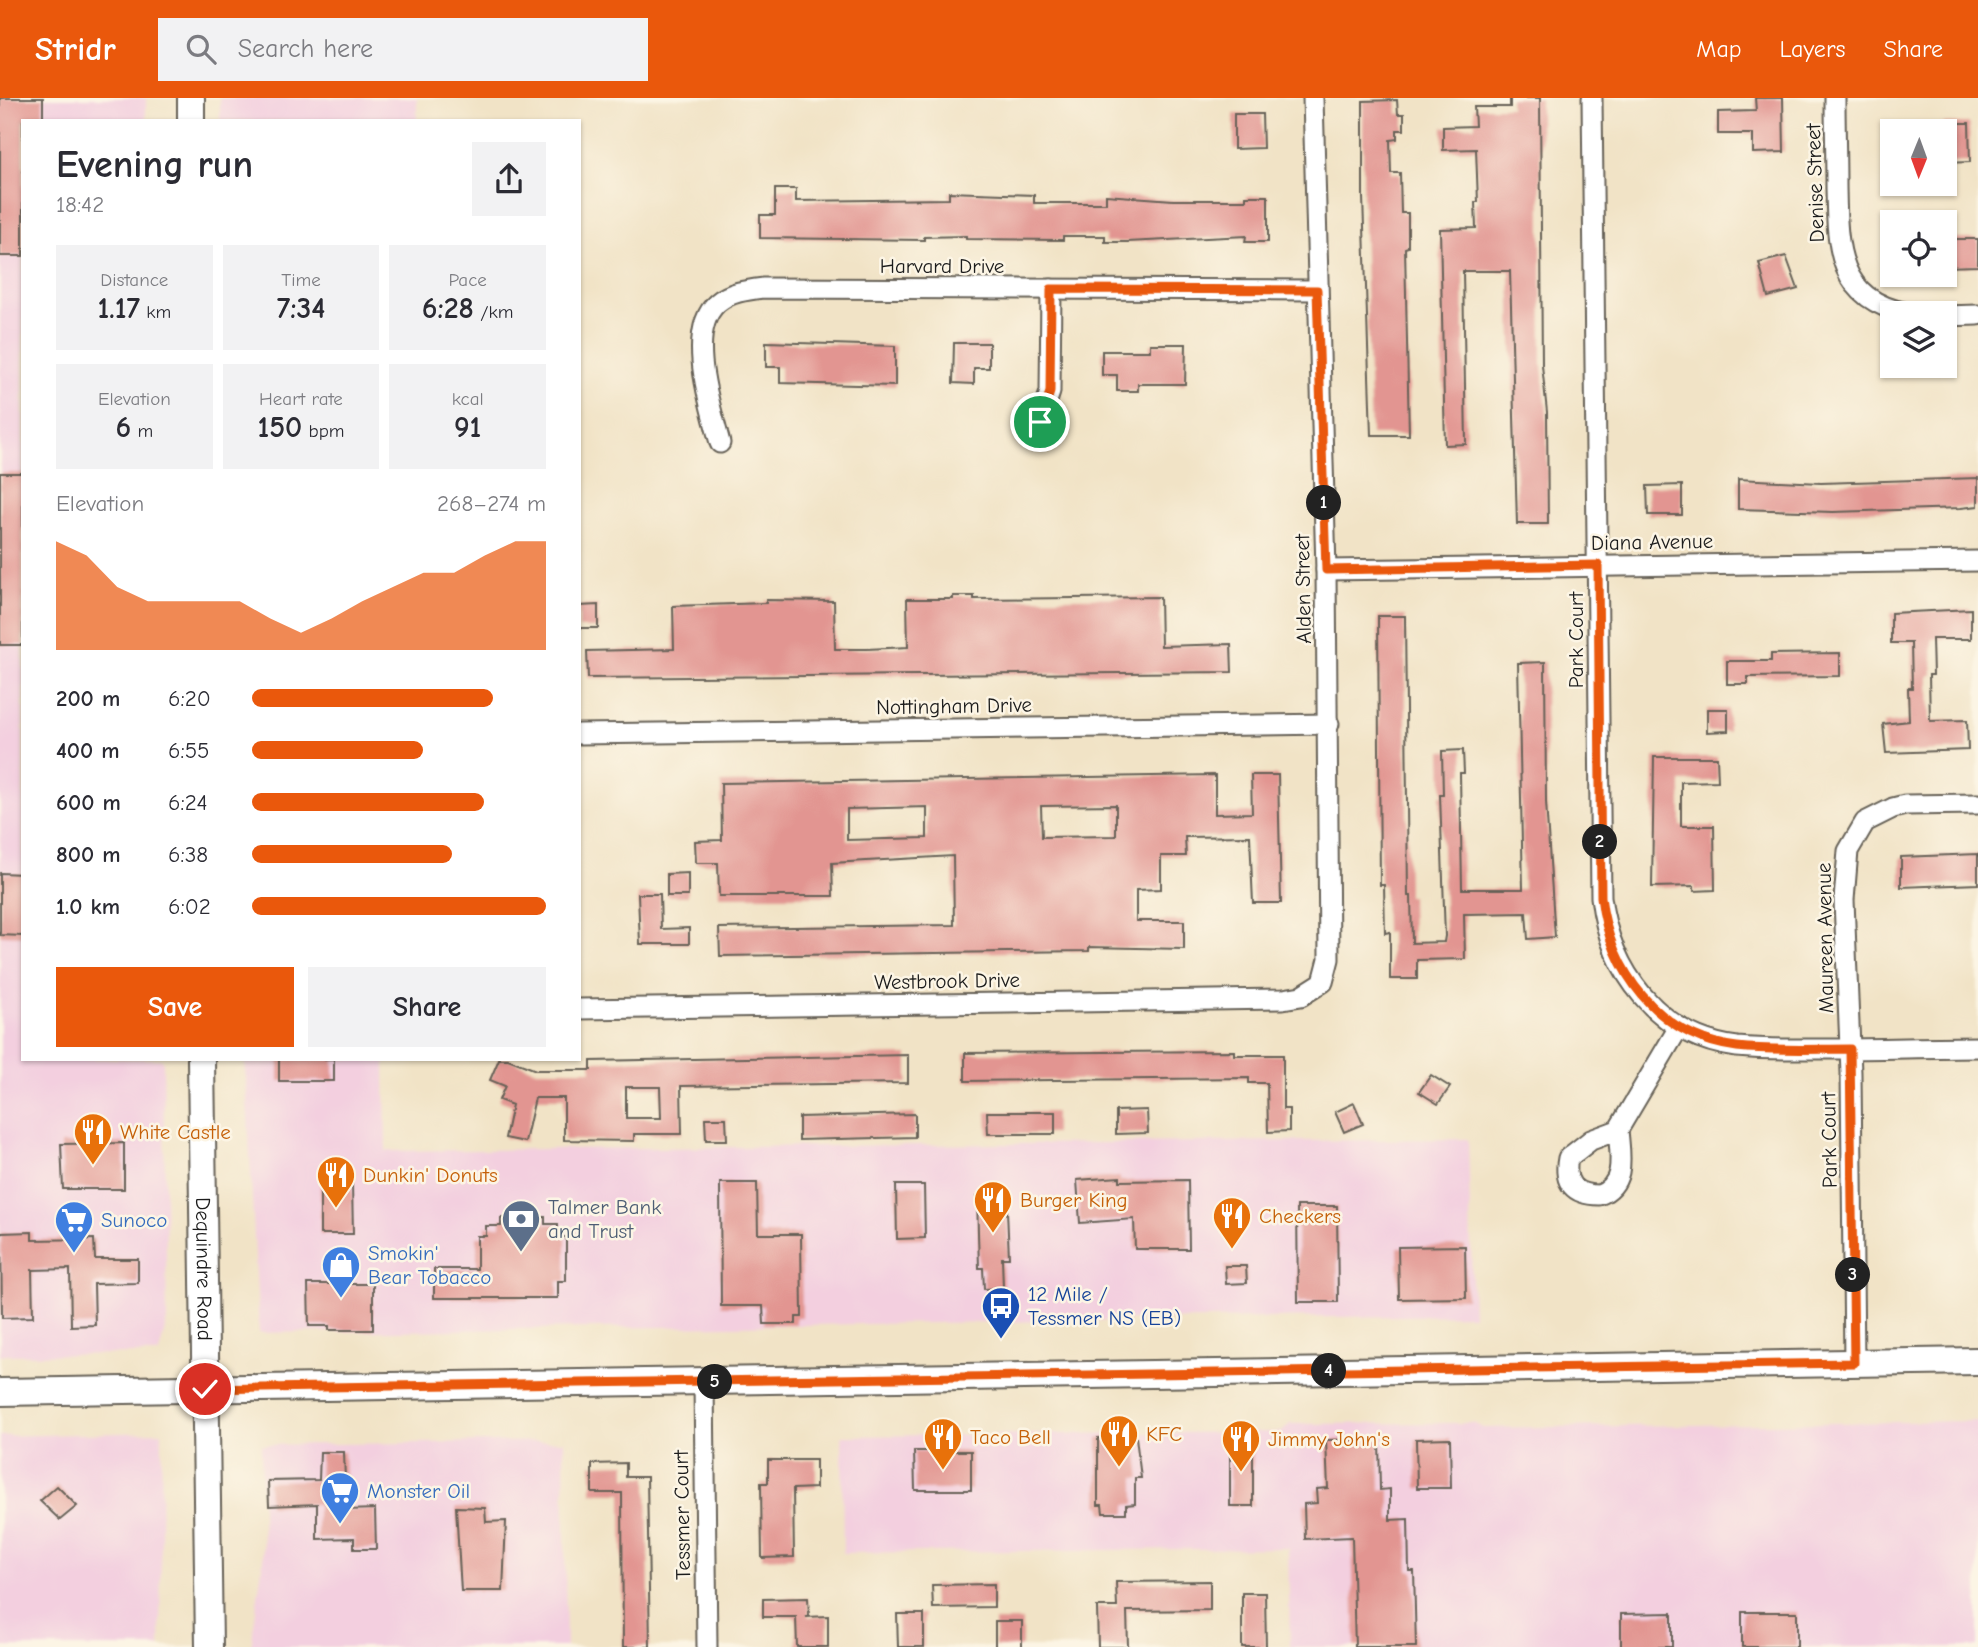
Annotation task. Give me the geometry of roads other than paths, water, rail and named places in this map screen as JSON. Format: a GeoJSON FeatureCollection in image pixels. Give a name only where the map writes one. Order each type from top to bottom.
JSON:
{"type":"FeatureCollection","features":[{"type":"Feature","properties":{"kind":"main road"},"geometry":{"type":"LineString","coordinates":[[191,98],[191,119]]}},
{"type":"Feature","properties":{"kind":"main road","name":"Dequindre Road"},"geometry":{"type":"LineString","coordinates":[[201,1061],[209,1647]]}},
{"type":"Feature","properties":{"kind":"main road"},"geometry":{"type":"LineString","coordinates":[[0,1392],[1978,1361]]}},
{"type":"Feature","properties":{"kind":"street","name":"Alden Street"},"geometry":{"type":"LineString","coordinates":[[1313,98],[1329,724],[1329,958],[1323,982],[1313,990]]}},
{"type":"Feature","properties":{"kind":"street","name":"Park Court"},"geometry":{"type":"LineString","coordinates":[[1592,98],[1601,897],[1604,922],[1611,947],[1640,995],[1679,1027],[1713,1042],[1736,1046],[1850,1049],[1854,1363]]}},
{"type":"Feature","properties":{"kind":"street","name":"Denise Street"},"geometry":{"type":"LineString","coordinates":[[1835,98],[1837,227],[1845,267],[1868,299],[1880,305]]}},
{"type":"Feature","properties":{"kind":"street","name":"Harvard Drive"},"geometry":{"type":"LineString","coordinates":[[720,443],[702,365],[702,337],[707,317],[717,303],[738,291],[763,288],[1317,290]]}},
{"type":"Feature","properties":{"kind":"street"},"geometry":{"type":"LineString","coordinates":[[1035,437],[1050,392],[1051,289]]}},
{"type":"Feature","properties":{"kind":"street"},"geometry":{"type":"LineString","coordinates":[[1957,316],[1978,316]]}},
{"type":"Feature","properties":{"kind":"street","name":"Diana Avenue"},"geometry":{"type":"LineString","coordinates":[[1326,570],[1978,561]]}},
{"type":"Feature","properties":{"kind":"street","name":"Nottingham Drive"},"geometry":{"type":"LineString","coordinates":[[581,734],[1329,724]]}},
{"type":"Feature","properties":{"kind":"street","name":"Maureen Avenue"},"geometry":{"type":"LineString","coordinates":[[1850,1049],[1844,871],[1854,836],[1866,822],[1893,808],[1905,805],[1978,804]]}},
{"type":"Feature","properties":{"kind":"street","name":"Westbrook Drive"},"geometry":{"type":"LineString","coordinates":[[581,1009],[1283,999],[1313,990]]}},
{"type":"Feature","properties":{"kind":"street"},"geometry":{"type":"LineString","coordinates":[[1618,1130],[1679,1027]]}},
{"type":"Feature","properties":{"kind":"street"},"geometry":{"type":"LineString","coordinates":[[1850,1049],[1978,1047]]}},
{"type":"Feature","properties":{"kind":"street","name":"Tessmer Court"},"geometry":{"type":"LineString","coordinates":[[704,1383],[707,1647]]}},
{"type":"Feature","properties":{"kind":"place","name":"White Castle"},"geometry":{"type":"Point","coordinates":[93,1166]}},
{"type":"Feature","properties":{"kind":"place","name":"Dunkin' Donuts"},"geometry":{"type":"Point","coordinates":[336,1209]}},
{"type":"Feature","properties":{"kind":"place","name":"Burger King"},"geometry":{"type":"Point","coordinates":[993,1234]}},
{"type":"Feature","properties":{"kind":"place","name":"Checkers"},"geometry":{"type":"Point","coordinates":[1232,1250]}},
{"type":"Feature","properties":{"kind":"place","name":"Talmer Bank and Trust"},"geometry":{"type":"Point","coordinates":[521,1253]}},
{"type":"Feature","properties":{"kind":"place","name":"Sunoco"},"geometry":{"type":"Point","coordinates":[74,1254]}},
{"type":"Feature","properties":{"kind":"place","name":"Smokin' Bear Tobacco"},"geometry":{"type":"Point","coordinates":[341,1299]}},
{"type":"Feature","properties":{"kind":"place","name":"12 Mile / Tessmer NS (EB)"},"geometry":{"type":"Point","coordinates":[1001,1340]}},
{"type":"Feature","properties":{"kind":"place","name":"KFC"},"geometry":{"type":"Point","coordinates":[1119,1468]}},
{"type":"Feature","properties":{"kind":"place","name":"Taco Bell"},"geometry":{"type":"Point","coordinates":[943,1471]}},
{"type":"Feature","properties":{"kind":"place","name":"Jimmy John's"},"geometry":{"type":"Point","coordinates":[1241,1473]}},
{"type":"Feature","properties":{"kind":"place","name":"Monster Oil"},"geometry":{"type":"Point","coordinates":[340,1525]}}]}
